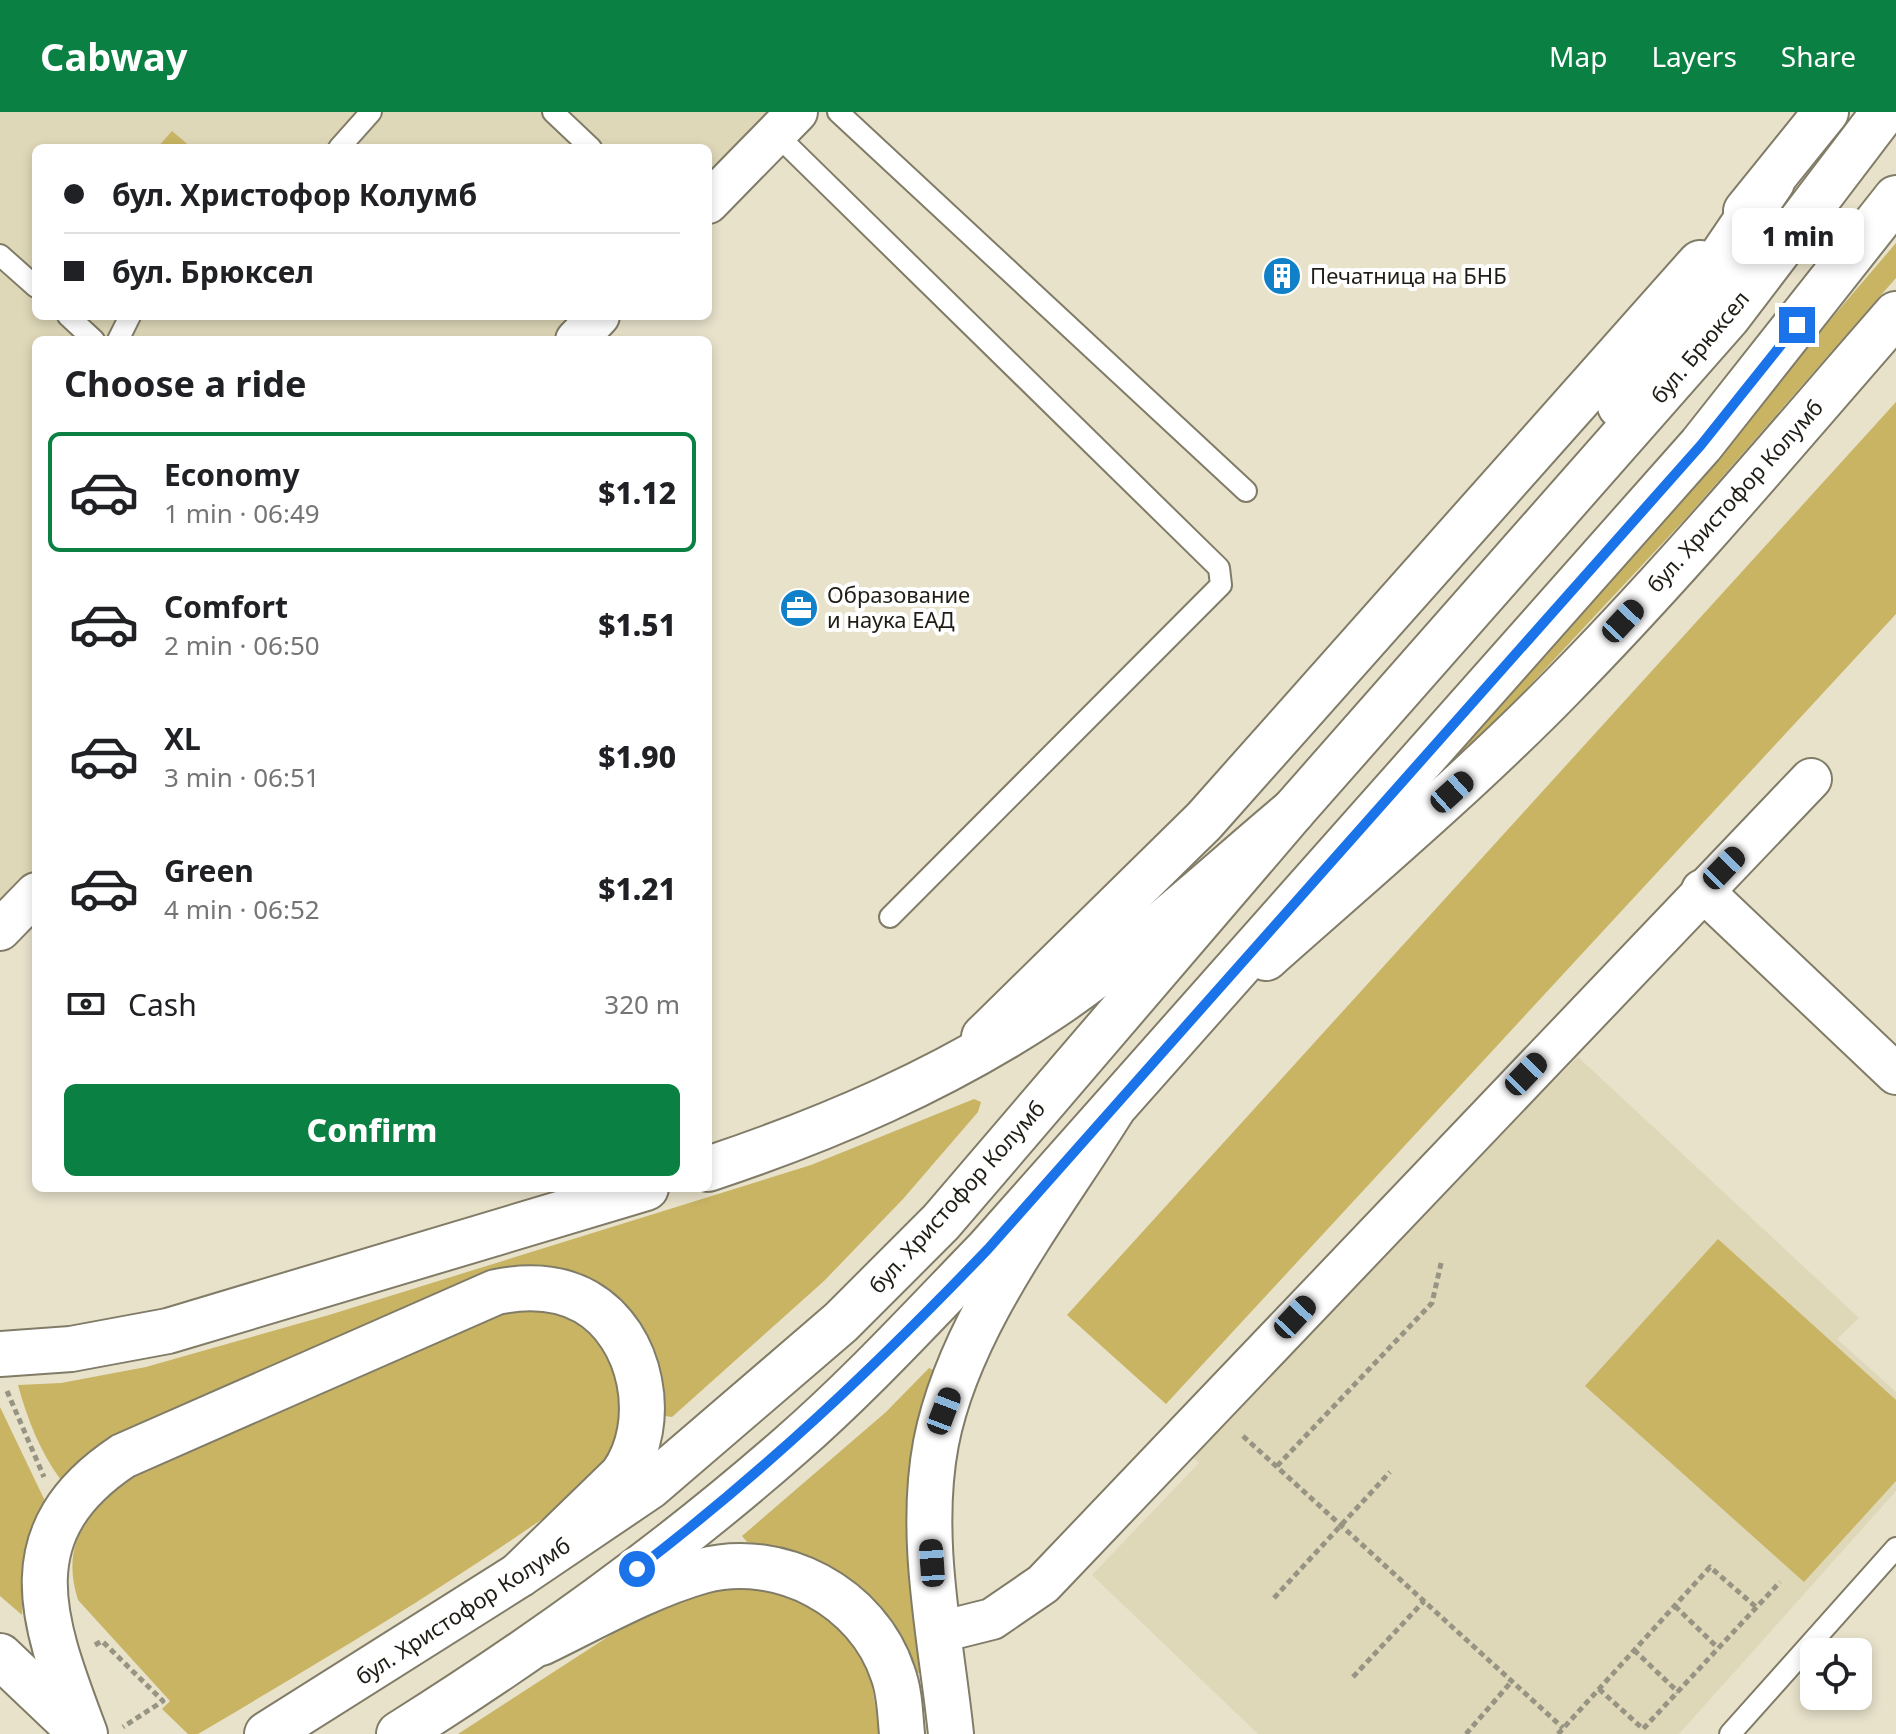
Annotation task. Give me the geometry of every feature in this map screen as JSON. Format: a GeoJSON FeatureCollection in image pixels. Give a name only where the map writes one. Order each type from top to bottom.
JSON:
{"type":"FeatureCollection","features":[{"type":"Feature","properties":{"kind":"main road"},"geometry":{"type":"LineString","coordinates":[[1537,536],[1629,391],[1772,182],[1826,112]]}},
{"type":"Feature","properties":{"kind":"main road","name":"бул. Брюксел"},"geometry":{"type":"LineString","coordinates":[[1537,536],[1728,317],[1884,112]]}},
{"type":"Feature","properties":{"kind":"main road"},"geometry":{"type":"LineString","coordinates":[[947,1071],[1037,989],[1204,821],[1772,182]]}},
{"type":"Feature","properties":{"kind":"main road"},"geometry":{"type":"LineString","coordinates":[[1169,1045],[1701,445],[1896,198]]}},
{"type":"Feature","properties":{"kind":"main road","name":"бул. Христофор Колумб"},"geometry":{"type":"LineString","coordinates":[[399,1734],[541,1643],[709,1514],[791,1445],[923,1317],[1169,1045],[1499,750],[1563,687],[1765,466],[1896,314]]}},
{"type":"Feature","properties":{"kind":"main road","name":"бул. Христофор Колумб"},"geometry":{"type":"LineString","coordinates":[[267,1734],[519,1575],[649,1487],[841,1322],[941,1222],[1293,811],[1537,536]]}},
{"type":"Feature","properties":{"kind":"main road"},"geometry":{"type":"LineString","coordinates":[[712,1168],[785,1143],[882,1103],[947,1071],[1049,1010],[1105,968],[1293,811]]}},
{"type":"Feature","properties":{"kind":"main road"},"geometry":{"type":"LineString","coordinates":[[951,1734],[930,1511],[936,1444],[944,1411],[987,1310],[1112,1110]]}},
{"type":"Feature","properties":{"kind":"main road"},"geometry":{"type":"LineString","coordinates":[[2,1362],[168,1331],[633,1192]]}},
{"type":"Feature","properties":{"kind":"main road"},"geometry":{"type":"LineString","coordinates":[[84,1734],[52,1640],[43,1575],[46,1551],[55,1527],[87,1483],[123,1456],[496,1292],[540,1288],[587,1302],[624,1342],[640,1387],[642,1424],[633,1459],[622,1475],[519,1575]]}},
{"type":"Feature","properties":{"kind":"main road"},"geometry":{"type":"LineString","coordinates":[[541,1643],[664,1584],[705,1570],[742,1566],[773,1569],[800,1576],[826,1591],[854,1612],[872,1633],[893,1674],[902,1734]]}},
{"type":"Feature","properties":{"kind":"main road"},"geometry":{"type":"LineString","coordinates":[[0,1656],[84,1734]]}},
{"type":"Feature","properties":{"kind":"street"},"geometry":{"type":"LineString","coordinates":[[712,199],[786,123]]}},
{"type":"Feature","properties":{"kind":"street"},"geometry":{"type":"LineString","coordinates":[[580,336],[595,320]]}},
{"type":"Feature","properties":{"kind":"street"},"geometry":{"type":"LineString","coordinates":[[940,1632],[992,1619],[1043,1584],[1811,779]]}},
{"type":"Feature","properties":{"kind":"street"},"geometry":{"type":"LineString","coordinates":[[1702,890],[1896,1074]]}},
{"type":"Feature","properties":{"kind":"street"},"geometry":{"type":"LineString","coordinates":[[0,930],[32,897]]}},
{"type":"Feature","properties":{"kind":"lane"},"geometry":{"type":"LineString","coordinates":[[343,144],[371,112]]}},
{"type":"Feature","properties":{"kind":"lane"},"geometry":{"type":"LineString","coordinates":[[553,112],[587,144]]}},
{"type":"Feature","properties":{"kind":"lane"},"geometry":{"type":"LineString","coordinates":[[838,112],[1246,491]]}},
{"type":"Feature","properties":{"kind":"lane"},"geometry":{"type":"LineString","coordinates":[[786,123],[1219,568],[1222,575],[1221,585],[890,917]]}},
{"type":"Feature","properties":{"kind":"lane"},"geometry":{"type":"LineString","coordinates":[[0,255],[32,283]]}},
{"type":"Feature","properties":{"kind":"lane"},"geometry":{"type":"LineString","coordinates":[[72,320],[90,336]]}},
{"type":"Feature","properties":{"kind":"lane"},"geometry":{"type":"LineString","coordinates":[[1730,1734],[1896,1548]]}},
{"type":"Feature","properties":{"kind":"path"},"geometry":{"type":"LineString","coordinates":[[1277,1466],[1432,1303],[1442,1259]]}},
{"type":"Feature","properties":{"kind":"path"},"geometry":{"type":"LineString","coordinates":[[2,1362],[31,1453],[48,1483]]}},
{"type":"Feature","properties":{"kind":"path"},"geometry":{"type":"LineString","coordinates":[[1243,1436],[1563,1728]]}},
{"type":"Feature","properties":{"kind":"path"},"geometry":{"type":"LineString","coordinates":[[1274,1598],[1390,1472]]}},
{"type":"Feature","properties":{"kind":"path"},"geometry":{"type":"LineString","coordinates":[[1558,1734],[1710,1567],[1756,1607]]}},
{"type":"Feature","properties":{"kind":"path"},"geometry":{"type":"LineString","coordinates":[[1599,1689],[1643,1729],[1780,1582]]}},
{"type":"Feature","properties":{"kind":"path"},"geometry":{"type":"LineString","coordinates":[[1353,1677],[1424,1601]]}},
{"type":"Feature","properties":{"kind":"path"},"geometry":{"type":"LineString","coordinates":[[1675,1606],[1718,1648]]}},
{"type":"Feature","properties":{"kind":"path"},"geometry":{"type":"LineString","coordinates":[[102,1641],[163,1701],[112,1734]]}},
{"type":"Feature","properties":{"kind":"path"},"geometry":{"type":"LineString","coordinates":[[1634,1650],[1678,1692]]}},
{"type":"Feature","properties":{"kind":"path"},"geometry":{"type":"LineString","coordinates":[[1466,1734],[1512,1681]]}},
{"type":"Feature","properties":{"kind":"shaded area"},"geometry":{"type":"Polygon","coordinates":[[[0,112],[794,112],[712,196],[712,144],[32,144],[32,320],[592,320],[576,336],[32,336],[32,896],[0,929],[0,112]]]}},
{"type":"Feature","properties":{"kind":"shaded area"},"geometry":{"type":"Polygon","coordinates":[[[172,131],[187,144],[161,144],[172,131]]]}},
{"type":"Feature","properties":{"kind":"shaded area"},"geometry":{"type":"Polygon","coordinates":[[[1896,243],[1896,278],[1687,517],[1480,739],[1448,766],[1896,243]]]}},
{"type":"Feature","properties":{"kind":"shaded area"},"geometry":{"type":"Polygon","coordinates":[[[1896,402],[1896,614],[1166,1404],[1067,1315],[1896,402]]]}},
{"type":"Feature","properties":{"kind":"shaded area"},"geometry":{"type":"Polygon","coordinates":[[[1578,1057],[1859,1318],[1837,1339],[1896,1392],[1896,1491],[1679,1734],[1258,1734],[1092,1575],[1199,1463],[1187,1452],[1578,1057]]]}},
{"type":"Feature","properties":{"kind":"shaded area"},"geometry":{"type":"Polygon","coordinates":[[[974,1099],[981,1102],[978,1112],[903,1199],[824,1281],[672,1417],[665,1416],[656,1354],[628,1310],[472,1281],[148,1420],[94,1450],[61,1480],[30,1422],[18,1385],[61,1383],[146,1367],[329,1315],[811,1165],[974,1099]]]}},
{"type":"Feature","properties":{"kind":"shaded area"},"geometry":{"type":"Polygon","coordinates":[[[1718,1239],[1896,1400],[1896,1481],[1804,1582],[1585,1386],[1718,1239]]]}},
{"type":"Feature","properties":{"kind":"shaded area"},"geometry":{"type":"Polygon","coordinates":[[[535,1307],[561,1316],[584,1329],[608,1360],[614,1373],[621,1415],[619,1449],[610,1466],[565,1504],[409,1607],[198,1734],[188,1734],[162,1709],[170,1701],[78,1600],[73,1560],[82,1528],[92,1513],[132,1471],[499,1312],[535,1307]]]}},
{"type":"Feature","properties":{"kind":"shaded area"},"geometry":{"type":"Polygon","coordinates":[[[929,1368],[935,1371],[913,1456],[907,1509],[924,1672],[911,1674],[814,1562],[790,1551],[747,1542],[742,1536],[886,1412],[929,1368]]]}},
{"type":"Feature","properties":{"kind":"shaded area"},"geometry":{"type":"Polygon","coordinates":[[[0,1407],[45,1501],[24,1564],[22,1615],[0,1596],[0,1407]]]}},
{"type":"Feature","properties":{"kind":"shaded area"},"geometry":{"type":"Polygon","coordinates":[[[723,1585],[784,1592],[813,1606],[842,1630],[870,1674],[880,1734],[458,1734],[657,1605],[723,1585]]]}},
{"type":"Feature","properties":{"kind":"place","name":"Печатница на БНБ"},"geometry":{"type":"Point","coordinates":[1282,276]}},
{"type":"Feature","properties":{"kind":"place","name":"Образование и наука ЕАД"},"geometry":{"type":"Point","coordinates":[799,608]}},
{"type":"Feature","properties":{"kind":"route"},"geometry":{"type":"LineString","coordinates":[[637,1569],[791,1445],[890,1351],[988,1249],[1701,445],[1797,325]]}}]}
